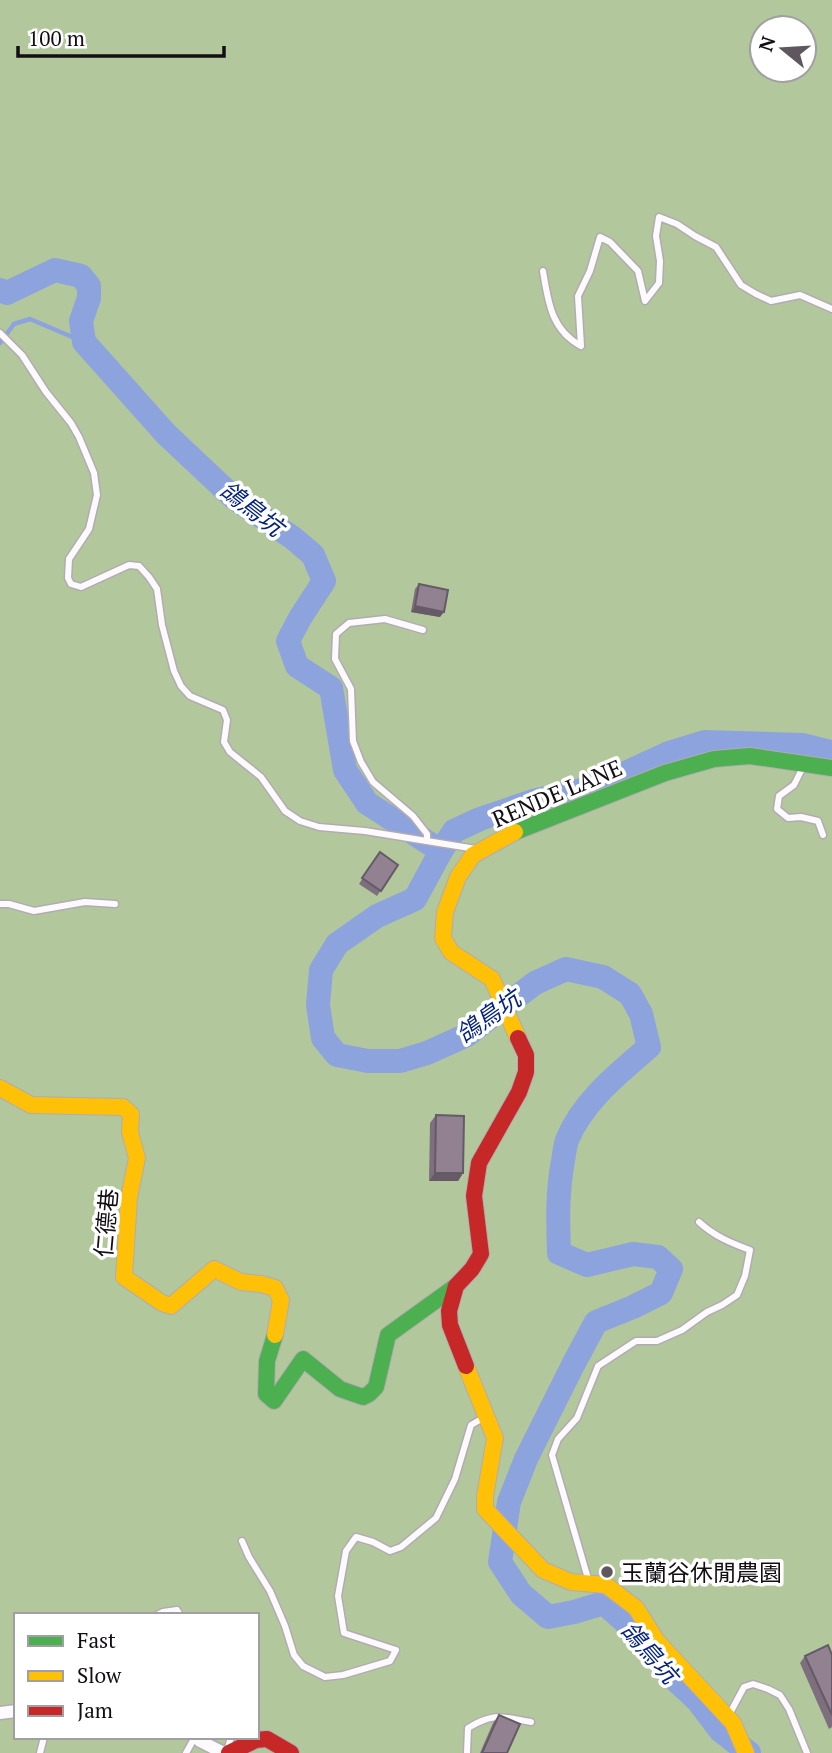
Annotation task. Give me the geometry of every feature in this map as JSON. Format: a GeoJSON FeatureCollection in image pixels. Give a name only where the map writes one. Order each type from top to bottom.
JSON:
{"type":"FeatureCollection","features":[{"type":"Feature","properties":{"kind":"street","name":"RENDE LANE"},"geometry":{"type":"LineString","coordinates":[[456,1286],[472,1269],[481,1254],[474,1196],[479,1163],[519,1092],[526,1072],[526,1055],[492,979],[451,952],[443,937],[445,912],[458,877],[476,849],[665,773],[714,759],[750,756],[832,768]]}},
{"type":"Feature","properties":{"kind":"street","name":"仁德巷"},"geometry":{"type":"LineString","coordinates":[[0,1087],[31,1105],[123,1107],[131,1114],[130,1132],[137,1158],[129,1198],[124,1277],[162,1303],[171,1306],[214,1269],[241,1282],[275,1288],[281,1300],[267,1361],[266,1394],[274,1401],[303,1359],[340,1389],[363,1397],[369,1394],[376,1387],[388,1335],[456,1286]]}},
{"type":"Feature","properties":{"kind":"street"},"geometry":{"type":"LineString","coordinates":[[456,1286],[449,1311],[450,1325],[495,1438],[485,1509],[543,1570],[571,1582],[606,1585],[636,1608],[657,1641],[731,1720],[746,1753]]}},
{"type":"Feature","properties":{"kind":"street"},"geometry":{"type":"LineString","coordinates":[[198,1739],[227,1753],[257,1740],[267,1739],[291,1753]]}},
{"type":"Feature","properties":{"kind":"lane"},"geometry":{"type":"LineString","coordinates":[[543,271],[554,320],[568,339],[580,346],[578,296],[590,271],[600,237],[610,242],[638,271],[645,301],[659,283],[660,261],[656,236],[659,217],[677,224],[716,247],[741,285],[756,294],[771,301],[800,295],[832,309]]}},
{"type":"Feature","properties":{"kind":"lane"},"geometry":{"type":"LineString","coordinates":[[0,334],[22,355],[46,392],[71,423],[94,473],[97,495],[89,529],[69,559],[68,579],[71,584],[81,587],[129,565],[139,566],[157,589],[162,625],[174,671],[181,686],[190,696],[223,710],[227,720],[224,742],[230,752],[261,776],[285,811],[300,821],[319,827],[365,831],[476,849]]}},
{"type":"Feature","properties":{"kind":"lane"},"geometry":{"type":"LineString","coordinates":[[422,630],[385,619],[349,623],[336,634],[335,659],[351,689],[353,741],[361,762],[373,782],[413,816],[427,834],[427,841]]}},
{"type":"Feature","properties":{"kind":"lane"},"geometry":{"type":"LineString","coordinates":[[804,765],[794,785],[779,796],[777,809],[788,818],[801,817],[818,821],[823,835]]}},
{"type":"Feature","properties":{"kind":"lane"},"geometry":{"type":"LineString","coordinates":[[0,904],[34,911],[85,902],[115,904]]}},
{"type":"Feature","properties":{"kind":"lane"},"geometry":{"type":"LineString","coordinates":[[589,1584],[552,1455],[558,1439],[576,1418],[598,1366],[636,1341],[657,1341],[682,1329],[737,1295],[745,1276],[750,1250],[710,1232],[699,1222]]}},
{"type":"Feature","properties":{"kind":"lane"},"geometry":{"type":"LineString","coordinates":[[242,1541],[270,1591],[294,1655],[303,1666],[324,1677],[343,1675],[390,1661],[396,1650],[344,1633],[338,1596],[346,1551],[356,1537],[390,1551],[401,1547],[436,1518],[455,1479],[471,1425],[487,1416]]}},
{"type":"Feature","properties":{"kind":"lane"},"geometry":{"type":"LineString","coordinates":[[161,1613],[177,1610],[179,1613]]}},
{"type":"Feature","properties":{"kind":"lane"},"geometry":{"type":"LineString","coordinates":[[731,1720],[737,1698],[744,1687],[754,1684],[768,1689],[780,1696],[789,1709],[807,1753]]}},
{"type":"Feature","properties":{"kind":"lane"},"geometry":{"type":"LineString","coordinates":[[467,1753],[468,1728],[482,1720],[496,1716],[531,1722]]}},
{"type":"Feature","properties":{"kind":"green space"},"geometry":{"type":"Polygon","coordinates":[[[0,0],[832,0],[832,1753],[0,1753],[0,0]]]}},
{"type":"Feature","properties":{"kind":"building"},"geometry":{"type":"Polygon","coordinates":[[[419,584],[448,590],[444,612],[415,606],[419,584]]]}},
{"type":"Feature","properties":{"kind":"building"},"geometry":{"type":"Polygon","coordinates":[[[380,852],[398,865],[381,891],[362,878],[380,852]]]}},
{"type":"Feature","properties":{"kind":"building"},"geometry":{"type":"Polygon","coordinates":[[[436,1115],[464,1116],[463,1173],[435,1173],[436,1115]]]}},
{"type":"Feature","properties":{"kind":"building"},"geometry":{"type":"Polygon","coordinates":[[[828,1645],[832,1655],[832,1715],[805,1656],[828,1645]]]}},
{"type":"Feature","properties":{"kind":"building"},"geometry":{"type":"Polygon","coordinates":[[[499,1715],[520,1724],[507,1753],[482,1753],[499,1715]]]}},
{"type":"Feature","properties":{"kind":"waterway","name":"鴿鳥坑"},"geometry":{"type":"LineString","coordinates":[[0,290],[7,293],[55,270],[81,276],[89,286],[89,298],[81,321],[84,342],[166,434],[234,498],[313,555],[324,581],[288,641],[297,666],[331,688],[345,770],[367,803],[441,851]]}},
{"type":"Feature","properties":{"kind":"waterway"},"geometry":{"type":"LineString","coordinates":[[0,343],[14,324],[30,319],[84,342]]}},
{"type":"Feature","properties":{"kind":"waterway","name":"鴿鳥坑"},"geometry":{"type":"LineString","coordinates":[[749,1753],[720,1730],[698,1701],[667,1672],[642,1637],[604,1603],[548,1617],[521,1594],[500,1562],[509,1502],[526,1459],[596,1322],[661,1293],[671,1269],[658,1257],[633,1254],[587,1265],[559,1253],[559,1196],[567,1140],[592,1100],[649,1047],[641,1014],[630,994],[603,977],[566,969],[535,983],[467,1035],[427,1053],[400,1061],[368,1061],[337,1055],[323,1038],[318,1005],[321,970],[337,944],[377,916],[415,899],[454,831],[533,801],[595,787],[669,753],[705,742],[803,745],[832,754]]}},
{"type":"Feature","properties":{"kind":"traffic: fast"},"geometry":{"type":"LineString","coordinates":[[515,832],[665,773],[714,759],[750,756],[832,768]]}},
{"type":"Feature","properties":{"kind":"traffic: fast"},"geometry":{"type":"LineString","coordinates":[[275,1335],[267,1361],[266,1394],[274,1401],[303,1359],[340,1389],[363,1397],[376,1387],[388,1335],[456,1286]]}},
{"type":"Feature","properties":{"kind":"traffic: slow"},"geometry":{"type":"LineString","coordinates":[[515,832],[473,855],[458,877],[445,912],[443,938],[451,952],[492,979],[518,1038]]}},
{"type":"Feature","properties":{"kind":"traffic: slow"},"geometry":{"type":"LineString","coordinates":[[0,1088],[31,1105],[123,1107],[131,1114],[130,1132],[137,1158],[129,1198],[124,1277],[162,1303],[171,1306],[214,1269],[241,1282],[275,1288],[281,1300],[275,1335]]}},
{"type":"Feature","properties":{"kind":"traffic: slow"},"geometry":{"type":"LineString","coordinates":[[466,1366],[495,1438],[485,1509],[543,1570],[571,1582],[606,1585],[636,1608],[657,1641],[733,1723],[746,1753]]}},
{"type":"Feature","properties":{"kind":"traffic: jam"},"geometry":{"type":"LineString","coordinates":[[466,1366],[450,1325],[449,1311],[456,1286],[472,1269],[481,1254],[474,1196],[479,1163],[519,1092],[526,1072],[526,1055],[518,1038]]}},
{"type":"Feature","properties":{"kind":"traffic: jam"},"geometry":{"type":"LineString","coordinates":[[229,1753],[256,1740],[267,1739],[291,1753]]}},
{"type":"Feature","properties":{"kind":"place","name":"玉蘭谷休閒農園"},"geometry":{"type":"Point","coordinates":[607,1572]}}]}
